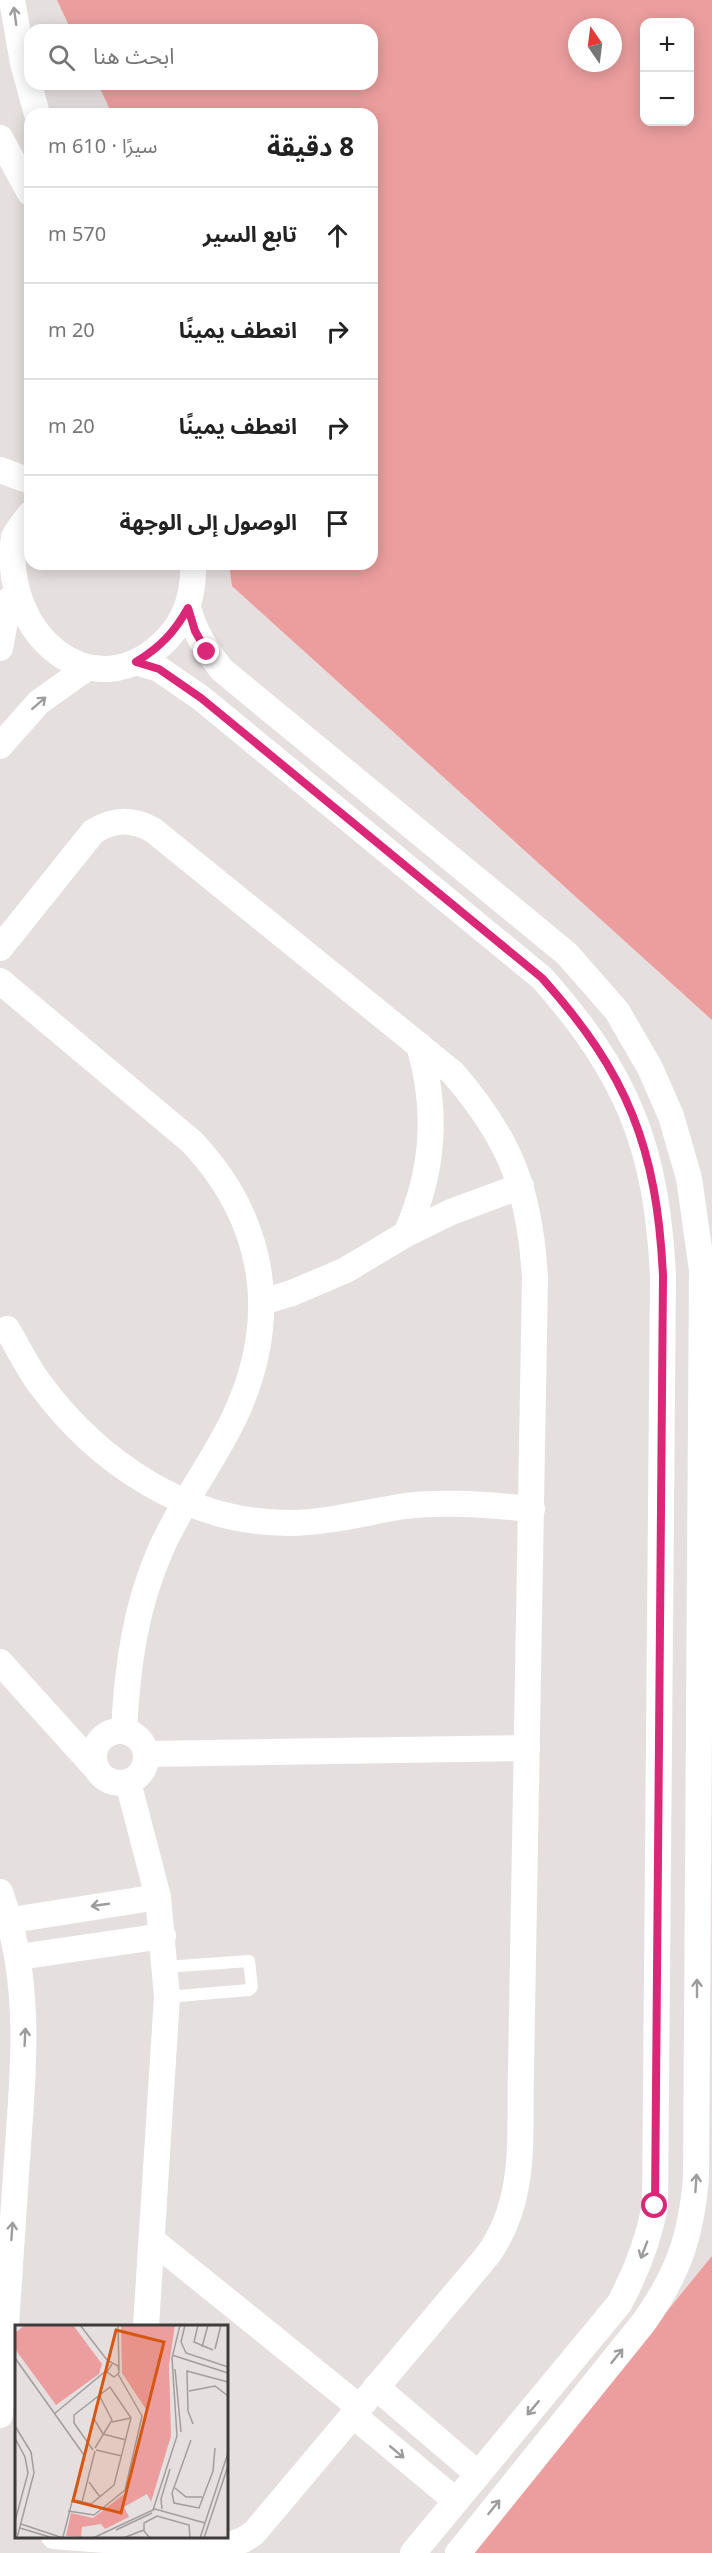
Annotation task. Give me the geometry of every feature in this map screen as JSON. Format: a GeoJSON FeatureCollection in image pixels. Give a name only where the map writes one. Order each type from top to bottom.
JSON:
{"type":"FeatureCollection","features":[{"type":"Feature","properties":{"kind":"street"},"geometry":{"type":"LineString","coordinates":[[12,0],[24,67]]}},
{"type":"Feature","properties":{"kind":"street"},"geometry":{"type":"LineString","coordinates":[[30,90],[35,108]]}},
{"type":"Feature","properties":{"kind":"street"},"geometry":{"type":"LineString","coordinates":[[0,138],[24,182]]}},
{"type":"Feature","properties":{"kind":"street"},"geometry":{"type":"LineString","coordinates":[[0,470],[24,479]]}},
{"type":"Feature","properties":{"kind":"street"},"geometry":{"type":"LineString","coordinates":[[24,522],[15,535],[3,562],[9,600],[20,625],[38,646],[61,661],[87,668],[112,668],[136,662],[158,649],[175,631],[188,608],[193,587],[193,570]]}},
{"type":"Feature","properties":{"kind":"street"},"geometry":{"type":"LineString","coordinates":[[0,648],[9,600]]}},
{"type":"Feature","properties":{"kind":"street"},"geometry":{"type":"LineString","coordinates":[[188,608],[195,631],[207,652],[222,670],[567,954],[617,1011],[650,1068],[671,1116],[689,1178],[702,1270],[696,2178],[693,2217],[683,2255],[667,2290],[644,2322],[458,2553]]}},
{"type":"Feature","properties":{"kind":"street"},"geometry":{"type":"LineString","coordinates":[[136,662],[159,669],[201,698],[542,978],[579,1020],[609,1065],[634,1115],[651,1167],[661,1222],[663,1276],[655,2206],[648,2240],[636,2273],[619,2304],[413,2553]]}},
{"type":"Feature","properties":{"kind":"street"},"geometry":{"type":"LineString","coordinates":[[0,746],[39,702],[87,668]]}},
{"type":"Feature","properties":{"kind":"street"},"geometry":{"type":"LineString","coordinates":[[0,948],[93,832],[112,823],[133,821],[153,830],[453,1073],[482,1107],[505,1145],[521,1186],[532,1233],[535,1278],[521,2070],[515,2200],[504,2229],[492,2249],[263,2523],[243,2540],[218,2549],[93,2538]]}},
{"type":"Feature","properties":{"kind":"street"},"geometry":{"type":"LineString","coordinates":[[0,981],[192,1142],[209,1161],[237,1204],[248,1227],[260,1277],[261,1331],[247,1388],[233,1421],[183,1502],[160,1551],[142,1603],[127,1682],[124,1731]]}},
{"type":"Feature","properties":{"kind":"street"},"geometry":{"type":"LineString","coordinates":[[406,1234],[423,1191],[430,1155],[431,1100],[419,1045]]}},
{"type":"Feature","properties":{"kind":"street"},"geometry":{"type":"LineString","coordinates":[[262,1302],[292,1293],[346,1270],[406,1234],[466,1205],[521,1186]]}},
{"type":"Feature","properties":{"kind":"street"},"geometry":{"type":"LineString","coordinates":[[8,1329],[39,1383],[80,1431],[128,1471],[183,1502],[259,1521],[288,1523],[335,1520],[382,1510],[439,1504],[471,1503],[532,1509]]}},
{"type":"Feature","properties":{"kind":"street"},"geometry":{"type":"LineString","coordinates":[[0,1662],[93,1766],[112,1782],[129,1782],[142,1771],[146,1754],[139,1739],[124,1731],[115,1731],[100,1740],[95,1747],[93,1766]]}},
{"type":"Feature","properties":{"kind":"street"},"geometry":{"type":"LineString","coordinates":[[146,1754],[527,1748]]}},
{"type":"Feature","properties":{"kind":"street"},"geometry":{"type":"LineString","coordinates":[[129,1782],[158,1897],[163,1936],[166,1997],[146,2325]]}},
{"type":"Feature","properties":{"kind":"street"},"geometry":{"type":"LineString","coordinates":[[0,1892],[5,1921],[19,1957],[25,2027],[0,2415]]}},
{"type":"Feature","properties":{"kind":"street"},"geometry":{"type":"LineString","coordinates":[[5,1921],[158,1897]]}},
{"type":"Feature","properties":{"kind":"street"},"geometry":{"type":"LineString","coordinates":[[19,1957],[163,1936]]}},
{"type":"Feature","properties":{"kind":"street"},"geometry":{"type":"LineString","coordinates":[[152,2240],[356,2411],[456,2501]]}},
{"type":"Feature","properties":{"kind":"street"},"geometry":{"type":"LineString","coordinates":[[376,2387],[478,2474]]}},
{"type":"Feature","properties":{"kind":"lane"},"geometry":{"type":"LineString","coordinates":[[165,1967],[246,1960],[250,1962],[252,1987],[249,1990],[166,1997]]}},
{"type":"Feature","properties":{"kind":"shaded area"},"geometry":{"type":"Polygon","coordinates":[[[57,0],[712,0],[712,1020],[232,586],[230,570],[378,570],[378,108],[109,108],[101,90],[378,90],[378,24],[68,24],[57,0]]]}},
{"type":"Feature","properties":{"kind":"shaded area"},"geometry":{"type":"Polygon","coordinates":[[[712,2256],[712,2553],[470,2553],[712,2256]]]}},
{"type":"Feature","properties":{"kind":"route"},"geometry":{"type":"LineString","coordinates":[[207,652],[195,631],[188,608],[175,631],[158,649],[136,662],[159,669],[201,698],[542,978],[579,1020],[609,1065],[634,1115],[651,1167],[661,1222],[663,1276],[655,2206]]}}]}
